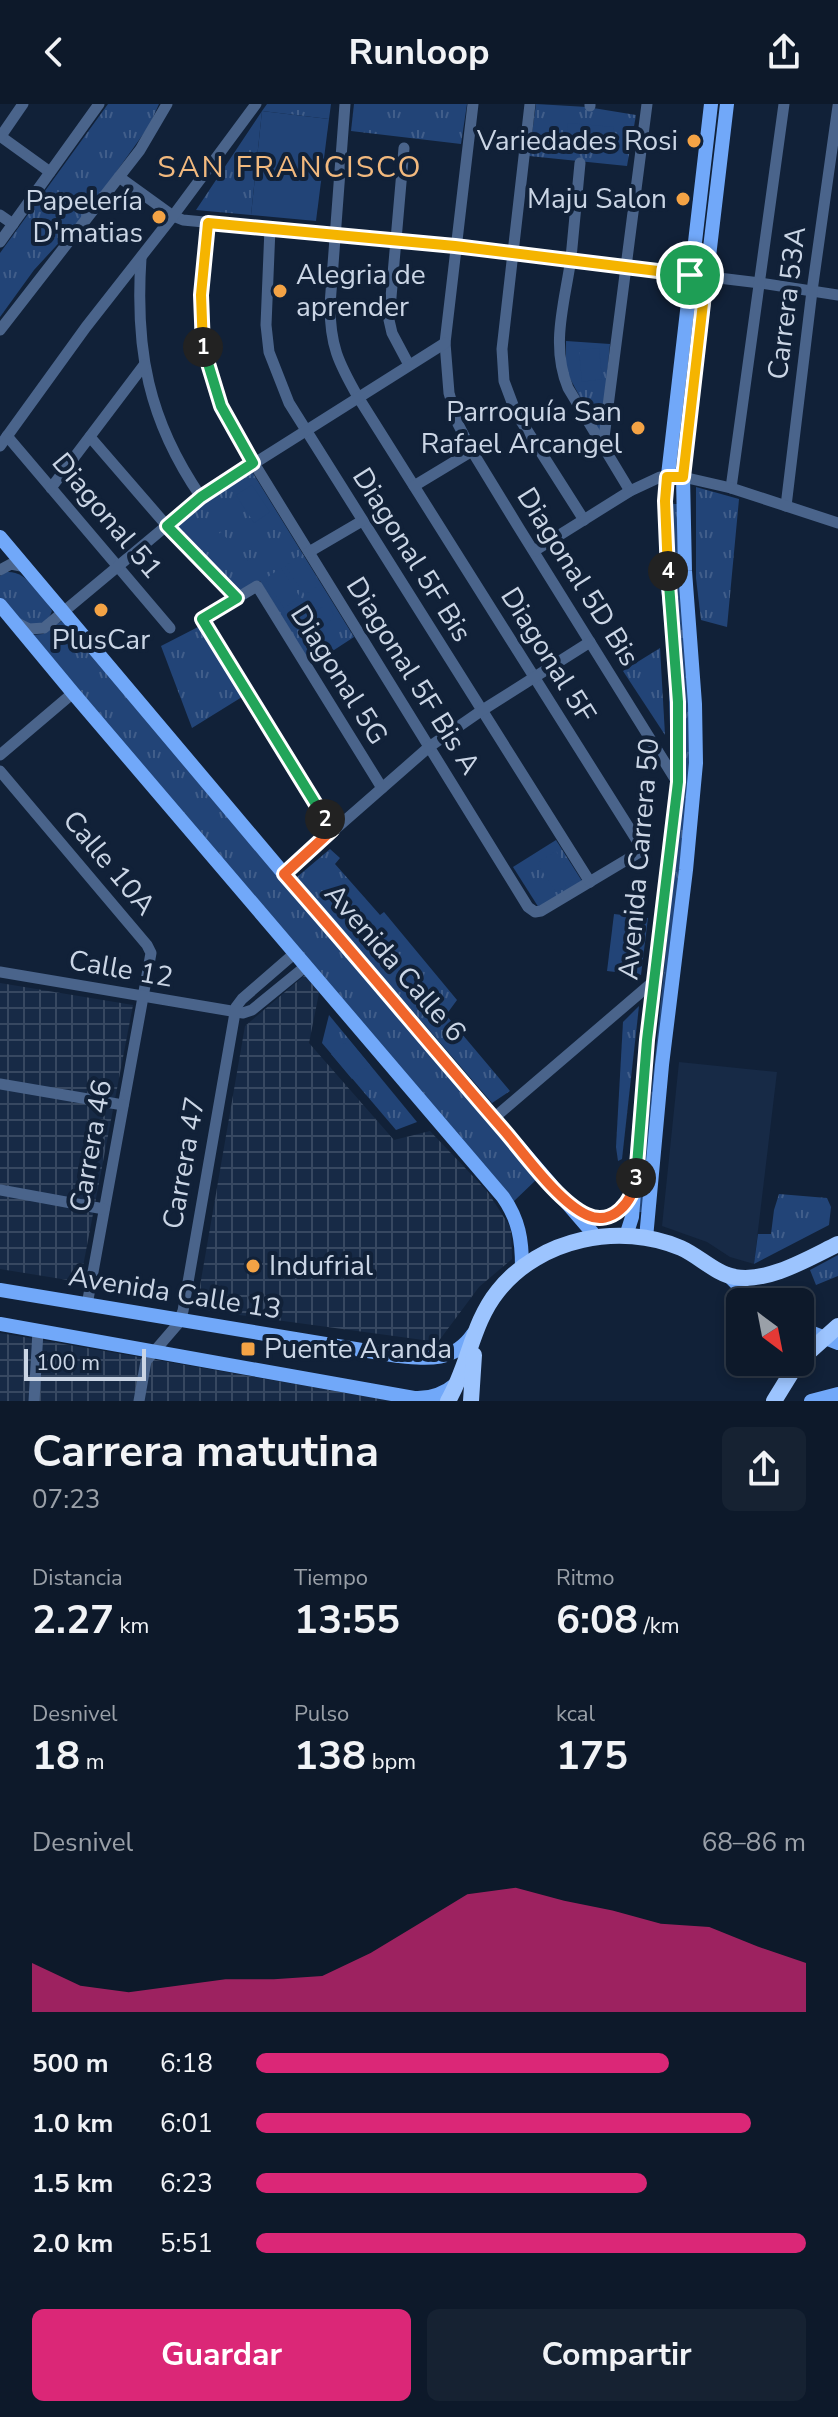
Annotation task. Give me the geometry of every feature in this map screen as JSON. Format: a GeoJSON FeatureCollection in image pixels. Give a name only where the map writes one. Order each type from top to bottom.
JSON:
{"type":"FeatureCollection","features":[{"type":"Feature","properties":{"kind":"highway"},"geometry":{"type":"LineString","coordinates":[[448,1401],[458,1382],[475,1329],[497,1291],[522,1267],[558,1247],[597,1238],[646,1238],[683,1249],[738,1278],[789,1268],[838,1244]]}},
{"type":"Feature","properties":{"kind":"highway"},"geometry":{"type":"LineString","coordinates":[[814,1351],[831,1340],[838,1326]]}},
{"type":"Feature","properties":{"kind":"highway"},"geometry":{"type":"LineString","coordinates":[[471,1401],[475,1329]]}},
{"type":"Feature","properties":{"kind":"highway"},"geometry":{"type":"LineString","coordinates":[[774,1401],[790,1376]]}},
{"type":"Feature","properties":{"kind":"main road","name":"Avenida Carrera 50"},"geometry":{"type":"LineString","coordinates":[[626,1236],[632,1217],[647,1040],[678,782],[677,680],[666,531],[667,477],[711,104]]}},
{"type":"Feature","properties":{"kind":"main road","name":"Avenida Carrera 50"},"geometry":{"type":"LineString","coordinates":[[646,1238],[696,763],[683,477],[727,104]]}},
{"type":"Feature","properties":{"kind":"main road","name":"Avenida Calle 6"},"geometry":{"type":"LineString","coordinates":[[0,537],[597,1238]]}},
{"type":"Feature","properties":{"kind":"main road"},"geometry":{"type":"LineString","coordinates":[[0,605],[503,1197],[513,1211],[520,1232],[522,1267]]}},
{"type":"Feature","properties":{"kind":"main road"},"geometry":{"type":"LineString","coordinates":[[568,1204],[592,1218],[611,1216],[622,1209],[635,1189]]}},
{"type":"Feature","properties":{"kind":"main road"},"geometry":{"type":"LineString","coordinates":[[727,1274],[741,1288]]}},
{"type":"Feature","properties":{"kind":"main road","name":"Avenida Calle 13"},"geometry":{"type":"LineString","coordinates":[[0,1290],[429,1359],[462,1347],[475,1329]]}},
{"type":"Feature","properties":{"kind":"main road"},"geometry":{"type":"LineString","coordinates":[[0,1324],[414,1398],[438,1395],[458,1382]]}},
{"type":"Feature","properties":{"kind":"main road"},"geometry":{"type":"LineString","coordinates":[[811,1401],[838,1394]]}},
{"type":"Feature","properties":{"kind":"street"},"geometry":{"type":"LineString","coordinates":[[23,104],[0,136],[50,172]]}},
{"type":"Feature","properties":{"kind":"street"},"geometry":{"type":"LineString","coordinates":[[0,242],[99,104]]}},
{"type":"Feature","properties":{"kind":"street"},"geometry":{"type":"LineString","coordinates":[[0,330],[140,150],[167,104]]}},
{"type":"Feature","properties":{"kind":"street"},"geometry":{"type":"LineString","coordinates":[[4,441],[86,327],[256,104]]}},
{"type":"Feature","properties":{"kind":"street","name":"Diagonal 5F"},"geometry":{"type":"LineString","coordinates":[[345,104],[330,332],[333,345],[358,397],[643,850],[590,882]]}},
{"type":"Feature","properties":{"kind":"street","name":"Diagonal 5D Bis"},"geometry":{"type":"LineString","coordinates":[[473,104],[445,343],[449,393],[458,424],[678,782]]}},
{"type":"Feature","properties":{"kind":"street"},"geometry":{"type":"LineString","coordinates":[[530,104],[502,349],[504,381],[516,413],[584,520]]}},
{"type":"Feature","properties":{"kind":"street"},"geometry":{"type":"LineString","coordinates":[[603,446],[647,104]]}},
{"type":"Feature","properties":{"kind":"street"},"geometry":{"type":"LineString","coordinates":[[731,488],[784,104]]}},
{"type":"Feature","properties":{"kind":"street","name":"Carrera 53A"},"geometry":{"type":"LineString","coordinates":[[786,506],[838,106]]}},
{"type":"Feature","properties":{"kind":"street"},"geometry":{"type":"LineString","coordinates":[[404,148],[389,320],[392,333],[409,365]]}},
{"type":"Feature","properties":{"kind":"street"},"geometry":{"type":"LineString","coordinates":[[580,163],[561,323],[561,371],[568,388],[630,491]]}},
{"type":"Feature","properties":{"kind":"street"},"geometry":{"type":"LineString","coordinates":[[119,177],[173,216],[208,223],[395,239],[838,295]]}},
{"type":"Feature","properties":{"kind":"street"},"geometry":{"type":"LineString","coordinates":[[0,215],[13,224]]}},
{"type":"Feature","properties":{"kind":"street","name":"Diagonal 5F Bis A"},"geometry":{"type":"LineString","coordinates":[[208,223],[201,295],[202,343],[221,406],[253,463],[528,907],[535,912],[541,911],[590,882]]}},
{"type":"Feature","properties":{"kind":"street","name":"Diagonal 5F Bis"},"geometry":{"type":"LineString","coordinates":[[270,228],[265,305],[269,352],[289,403],[590,882]]}},
{"type":"Feature","properties":{"kind":"street"},"geometry":{"type":"LineString","coordinates":[[141,257],[138,318],[144,365],[159,421],[201,497]]}},
{"type":"Feature","properties":{"kind":"street"},"geometry":{"type":"LineString","coordinates":[[14,622],[40,630],[65,613],[201,497],[445,343]]}},
{"type":"Feature","properties":{"kind":"street"},"geometry":{"type":"LineString","coordinates":[[51,488],[144,365]]}},
{"type":"Feature","properties":{"kind":"street"},"geometry":{"type":"LineString","coordinates":[[90,437],[167,526],[237,598],[202,619],[332,830]]}},
{"type":"Feature","properties":{"kind":"street","name":"Diagonal 51"},"geometry":{"type":"LineString","coordinates":[[4,441],[51,488],[170,628]]}},
{"type":"Feature","properties":{"kind":"street"},"geometry":{"type":"LineString","coordinates":[[414,486],[472,451]]}},
{"type":"Feature","properties":{"kind":"street"},"geometry":{"type":"LineString","coordinates":[[534,551],[630,491],[660,477],[683,477],[731,488],[838,523]]}},
{"type":"Feature","properties":{"kind":"street"},"geometry":{"type":"LineString","coordinates":[[309,552],[362,521]]}},
{"type":"Feature","properties":{"kind":"street"},"geometry":{"type":"LineString","coordinates":[[0,570],[11,564],[26,568]]}},
{"type":"Feature","properties":{"kind":"street","name":"Diagonal 5G"},"geometry":{"type":"LineString","coordinates":[[237,598],[257,586],[382,788]]}},
{"type":"Feature","properties":{"kind":"street"},"geometry":{"type":"LineString","coordinates":[[284,874],[429,747],[590,642]]}},
{"type":"Feature","properties":{"kind":"street"},"geometry":{"type":"LineString","coordinates":[[0,755],[73,693]]}},
{"type":"Feature","properties":{"kind":"street","name":"Calle 10A"},"geometry":{"type":"LineString","coordinates":[[0,771],[150,948],[142,997]]}},
{"type":"Feature","properties":{"kind":"street"},"geometry":{"type":"LineString","coordinates":[[295,953],[242,999],[234,1013],[252,1010],[306,966]]}},
{"type":"Feature","properties":{"kind":"street","name":"Calle 12"},"geometry":{"type":"LineString","coordinates":[[0,972],[234,1013]]}},
{"type":"Feature","properties":{"kind":"street"},"geometry":{"type":"LineString","coordinates":[[494,1118],[654,981]]}},
{"type":"Feature","properties":{"kind":"street","name":"Carrera 46"},"geometry":{"type":"LineString","coordinates":[[87,1305],[142,997]]}},
{"type":"Feature","properties":{"kind":"street","name":"Carrera 47"},"geometry":{"type":"LineString","coordinates":[[180,1320],[234,1013]]}},
{"type":"Feature","properties":{"kind":"street"},"geometry":{"type":"LineString","coordinates":[[0,1084],[123,1105]]}},
{"type":"Feature","properties":{"kind":"street"},"geometry":{"type":"LineString","coordinates":[[0,1190],[104,1209]]}},
{"type":"Feature","properties":{"kind":"street"},"geometry":{"type":"LineString","coordinates":[[139,1401],[144,1366],[180,1320]]}},
{"type":"Feature","properties":{"kind":"street"},"geometry":{"type":"LineString","coordinates":[[34,1401],[38,1331]]}},
{"type":"Feature","properties":{"kind":"shaded area"},"geometry":{"type":"Polygon","coordinates":[[[305,975],[319,993],[309,1043],[394,1140],[430,1131],[487,1191],[511,1228],[512,1259],[479,1287],[438,1342],[196,1309],[245,1026],[305,975]]]}},
{"type":"Feature","properties":{"kind":"shaded area"},"geometry":{"type":"Polygon","coordinates":[[[0,983],[133,1005],[80,1282],[0,1269],[0,983]]]}},
{"type":"Feature","properties":{"kind":"shaded area"},"geometry":{"type":"Polygon","coordinates":[[[679,1062],[777,1072],[754,1264],[730,1257],[707,1242],[662,1226],[679,1062]]]}},
{"type":"Feature","properties":{"kind":"shaded area"},"geometry":{"type":"Polygon","coordinates":[[[0,1333],[393,1401],[0,1401],[0,1333]]]}},
{"type":"Feature","properties":{"kind":"green space"},"geometry":{"type":"Polygon","coordinates":[[[108,104],[159,104],[149,126],[89,210],[34,270],[0,317],[0,253],[108,104]]]}},
{"type":"Feature","properties":{"kind":"green space"},"geometry":{"type":"Polygon","coordinates":[[[267,104],[331,104],[329,119],[262,111],[267,104]]]}},
{"type":"Feature","properties":{"kind":"green space"},"geometry":{"type":"Polygon","coordinates":[[[354,104],[467,104],[461,144],[351,131],[354,104]]]}},
{"type":"Feature","properties":{"kind":"green space"},"geometry":{"type":"Polygon","coordinates":[[[536,104],[587,107],[636,115],[627,166],[529,156],[536,104]]]}},
{"type":"Feature","properties":{"kind":"green space"},"geometry":{"type":"Polygon","coordinates":[[[262,111],[251,215],[196,210],[262,111]]]}},
{"type":"Feature","properties":{"kind":"green space"},"geometry":{"type":"Polygon","coordinates":[[[262,111],[329,119],[316,221],[251,215],[262,111]]]}},
{"type":"Feature","properties":{"kind":"green space"},"geometry":{"type":"Polygon","coordinates":[[[568,123],[614,127],[612,149],[566,145],[568,123]]]}},
{"type":"Feature","properties":{"kind":"green space"},"geometry":{"type":"Polygon","coordinates":[[[566,341],[610,344],[601,436],[566,371],[566,341]]]}},
{"type":"Feature","properties":{"kind":"green space"},"geometry":{"type":"Polygon","coordinates":[[[599,348],[602,379],[582,382],[579,350],[599,348]]]}},
{"type":"Feature","properties":{"kind":"green space"},"geometry":{"type":"Polygon","coordinates":[[[251,470],[354,637],[311,665],[260,581],[239,591],[177,527],[210,497],[251,470]]]}},
{"type":"Feature","properties":{"kind":"green space"},"geometry":{"type":"Polygon","coordinates":[[[252,485],[270,512],[254,523],[236,495],[252,485]]]}},
{"type":"Feature","properties":{"kind":"green space"},"geometry":{"type":"Polygon","coordinates":[[[696,487],[739,499],[727,627],[701,620],[696,578],[696,487]]]}},
{"type":"Feature","properties":{"kind":"green space"},"geometry":{"type":"Polygon","coordinates":[[[673,504],[678,504],[692,766],[645,1212],[639,1212],[685,766],[683,658],[674,566],[673,504]]]}},
{"type":"Feature","properties":{"kind":"green space"},"geometry":{"type":"Polygon","coordinates":[[[221,532],[248,561],[234,574],[207,545],[221,532]]]}},
{"type":"Feature","properties":{"kind":"green space"},"geometry":{"type":"Polygon","coordinates":[[[299,556],[319,585],[305,595],[285,566],[299,556]]]}},
{"type":"Feature","properties":{"kind":"green space"},"geometry":{"type":"Polygon","coordinates":[[[281,568],[300,597],[284,608],[265,579],[281,568]]]}},
{"type":"Feature","properties":{"kind":"green space"},"geometry":{"type":"Polygon","coordinates":[[[6,572],[20,575],[39,592],[52,611],[48,620],[33,627],[23,622],[0,598],[0,576],[6,572]]]}},
{"type":"Feature","properties":{"kind":"green space"},"geometry":{"type":"Polygon","coordinates":[[[329,606],[333,612],[330,621],[320,629],[302,632],[298,626],[300,621],[329,606]]]}},
{"type":"Feature","properties":{"kind":"green space"},"geometry":{"type":"Polygon","coordinates":[[[63,620],[537,1179],[513,1202],[32,635],[43,634],[63,620]]]}},
{"type":"Feature","properties":{"kind":"green space"},"geometry":{"type":"Polygon","coordinates":[[[198,627],[242,697],[192,728],[161,646],[198,627]]]}},
{"type":"Feature","properties":{"kind":"green space"},"geometry":{"type":"Polygon","coordinates":[[[660,648],[665,735],[623,671],[660,648]]]}},
{"type":"Feature","properties":{"kind":"green space"},"geometry":{"type":"Polygon","coordinates":[[[556,840],[582,881],[539,908],[513,867],[556,840]]]}},
{"type":"Feature","properties":{"kind":"green space"},"geometry":{"type":"Polygon","coordinates":[[[330,849],[340,858],[335,864],[380,915],[384,912],[457,1000],[446,1015],[510,1091],[492,1103],[297,877],[330,849]]]}},
{"type":"Feature","properties":{"kind":"green space"},"geometry":{"type":"Polygon","coordinates":[[[556,851],[575,880],[556,892],[537,863],[556,851]]]}},
{"type":"Feature","properties":{"kind":"green space"},"geometry":{"type":"Polygon","coordinates":[[[614,914],[648,918],[641,975],[607,971],[614,914]]]}},
{"type":"Feature","properties":{"kind":"green space"},"geometry":{"type":"Polygon","coordinates":[[[639,1006],[622,1159],[618,1161],[616,1147],[623,1022],[639,1006]]]}},
{"type":"Feature","properties":{"kind":"green space"},"geometry":{"type":"Polygon","coordinates":[[[329,1015],[417,1122],[396,1130],[322,1043],[329,1015]]]}},
{"type":"Feature","properties":{"kind":"green space"},"geometry":{"type":"Polygon","coordinates":[[[349,1040],[370,1065],[352,1079],[331,1054],[349,1040]]]}},
{"type":"Feature","properties":{"kind":"green space"},"geometry":{"type":"Polygon","coordinates":[[[779,1194],[827,1198],[831,1207],[829,1225],[754,1264],[758,1234],[771,1234],[779,1194]]]}},
{"type":"Feature","properties":{"kind":"green space"},"geometry":{"type":"Polygon","coordinates":[[[838,1255],[838,1276],[816,1285],[810,1270],[838,1255]]]}},
{"type":"Feature","properties":{"kind":"place","name":"Variedades Rosi"},"geometry":{"type":"Point","coordinates":[694,141]}},
{"type":"Feature","properties":{"kind":"place","name":"Maju Salon"},"geometry":{"type":"Point","coordinates":[683,199]}},
{"type":"Feature","properties":{"kind":"place","name":"Papelería D'matias"},"geometry":{"type":"Point","coordinates":[159,217]}},
{"type":"Feature","properties":{"kind":"place","name":"Alegria de aprender"},"geometry":{"type":"Point","coordinates":[280,291]}},
{"type":"Feature","properties":{"kind":"place","name":"Parroquía San Rafael Arcangel"},"geometry":{"type":"Point","coordinates":[638,428]}},
{"type":"Feature","properties":{"kind":"place","name":"PlusCar"},"geometry":{"type":"Point","coordinates":[101,610]}},
{"type":"Feature","properties":{"kind":"place","name":"Indufrial"},"geometry":{"type":"Point","coordinates":[253,1266]}},
{"type":"Feature","properties":{"kind":"place","name":"Puente Aranda"},"geometry":{"type":"Point","coordinates":[248,1349]}},
{"type":"Feature","properties":{"kind":"district","name":"SAN FRANCISCO"},"geometry":{"type":"Point","coordinates":[290,167]}},
{"type":"Feature","properties":{"kind":"route"},"geometry":{"type":"LineString","coordinates":[[208,223],[455,246],[690,275],[706,277],[683,477],[667,477],[665,501],[668,585],[678,702],[678,782],[647,1040],[635,1189],[618,1212],[592,1218],[568,1204],[284,874],[332,830],[202,619],[237,598],[167,526],[201,497],[253,463],[221,406],[202,343],[201,295],[208,223]]}}]}
